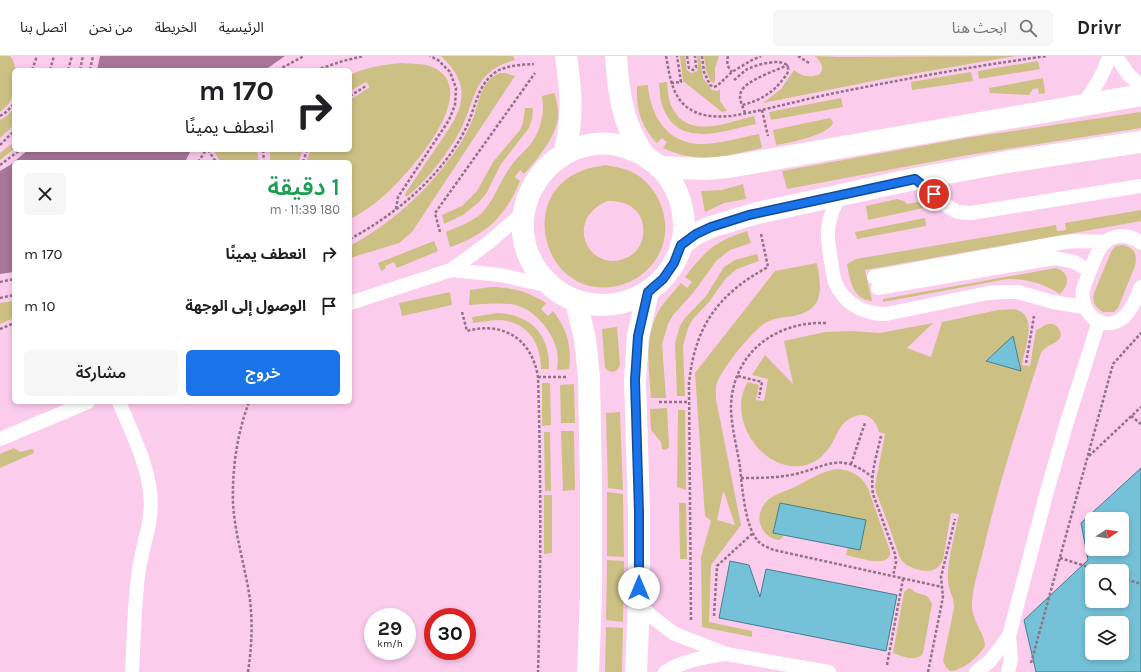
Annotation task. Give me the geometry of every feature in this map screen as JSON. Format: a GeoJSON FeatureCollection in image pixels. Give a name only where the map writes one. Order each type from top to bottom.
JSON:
{"type":"FeatureCollection","features":[{"type":"Feature","properties":{"kind":"street"},"geometry":{"type":"LineString","coordinates":[[564,154],[572,110],[566,56]]}},
{"type":"Feature","properties":{"kind":"street"},"geometry":{"type":"LineString","coordinates":[[616,56],[618,84],[624,114],[632,135],[652,161],[673,185],[683,211],[684,228],[681,245],[674,263],[663,279],[648,292],[631,301],[613,305],[594,305],[576,301],[562,295],[550,286],[534,265],[524,240],[523,213],[533,185],[541,173],[552,162],[579,147],[596,144],[612,144],[629,148],[652,161],[705,169],[728,167],[1141,95]]}},
{"type":"Feature","properties":{"kind":"street"},"geometry":{"type":"LineString","coordinates":[[681,245],[696,234],[711,227],[757,213],[915,179],[1007,162],[1141,142]]}},
{"type":"Feature","properties":{"kind":"street"},"geometry":{"type":"LineString","coordinates":[[636,672],[639,603],[639,512],[636,358],[642,314],[648,292]]}},
{"type":"Feature","properties":{"kind":"street"},"geometry":{"type":"LineString","coordinates":[[576,301],[584,339],[589,377],[592,486],[588,672]]}},
{"type":"Feature","properties":{"kind":"lane"},"geometry":{"type":"LineString","coordinates":[[1082,105],[1101,78],[1109,56]]}},
{"type":"Feature","properties":{"kind":"lane"},"geometry":{"type":"LineString","coordinates":[[1116,56],[1128,74],[1141,86]]}},
{"type":"Feature","properties":{"kind":"lane"},"geometry":{"type":"LineString","coordinates":[[915,179],[950,208],[958,212],[971,213],[1141,186]]}},
{"type":"Feature","properties":{"kind":"lane"},"geometry":{"type":"LineString","coordinates":[[839,196],[830,216],[827,238],[835,281],[847,300],[865,312],[886,314],[988,293],[1003,292],[1018,292],[1053,302],[1084,307]]}},
{"type":"Feature","properties":{"kind":"lane"},"geometry":{"type":"LineString","coordinates":[[352,302],[451,270],[488,244],[523,213]]}},
{"type":"Feature","properties":{"kind":"lane"},"geometry":{"type":"LineString","coordinates":[[1140,241],[1129,236],[1113,237],[1100,248],[1083,289],[1082,295],[1084,307],[1093,318],[1099,321],[1112,322],[1124,317],[1132,307],[1141,287]]}},
{"type":"Feature","properties":{"kind":"lane"},"geometry":{"type":"LineString","coordinates":[[1090,271],[1074,262],[1055,258],[876,283],[1059,243],[1074,241],[1106,242]]}},
{"type":"Feature","properties":{"kind":"lane"},"geometry":{"type":"LineString","coordinates":[[451,270],[500,275],[550,286]]}},
{"type":"Feature","properties":{"kind":"lane"},"geometry":{"type":"LineString","coordinates":[[1008,672],[1011,660],[1009,636],[1066,425],[1099,321]]}},
{"type":"Feature","properties":{"kind":"lane"},"geometry":{"type":"LineString","coordinates":[[0,439],[83,404]]}},
{"type":"Feature","properties":{"kind":"lane"},"geometry":{"type":"LineString","coordinates":[[120,404],[143,461],[150,493],[151,509],[139,570],[132,672]]}},
{"type":"Feature","properties":{"kind":"lane"},"geometry":{"type":"LineString","coordinates":[[639,603],[650,615],[673,633],[726,654],[786,668],[829,672]]}},
{"type":"Feature","properties":{"kind":"lane"},"geometry":{"type":"LineString","coordinates":[[976,672],[990,661],[1009,636]]}},
{"type":"Feature","properties":{"kind":"lane"},"geometry":{"type":"LineString","coordinates":[[665,672],[687,662],[726,654]]}},
{"type":"Feature","properties":{"kind":"path"},"geometry":{"type":"LineString","coordinates":[[33,68],[37,56]]}},
{"type":"Feature","properties":{"kind":"path"},"geometry":{"type":"LineString","coordinates":[[51,68],[54,56]]}},
{"type":"Feature","properties":{"kind":"path"},"geometry":{"type":"LineString","coordinates":[[69,68],[72,56]]}},
{"type":"Feature","properties":{"kind":"path"},"geometry":{"type":"LineString","coordinates":[[80,68],[83,56]]}},
{"type":"Feature","properties":{"kind":"path"},"geometry":{"type":"LineString","coordinates":[[90,68],[93,56]]}},
{"type":"Feature","properties":{"kind":"path"},"geometry":{"type":"LineString","coordinates":[[282,68],[304,56]]}},
{"type":"Feature","properties":{"kind":"path"},"geometry":{"type":"LineString","coordinates":[[322,68],[363,56]]}},
{"type":"Feature","properties":{"kind":"path"},"geometry":{"type":"LineString","coordinates":[[396,210],[398,197],[445,126],[453,113],[455,105],[456,88],[450,72],[442,63],[431,56]]}},
{"type":"Feature","properties":{"kind":"path"},"geometry":{"type":"LineString","coordinates":[[666,56],[671,83],[679,100],[693,111],[717,117],[762,110],[849,90],[1030,57],[1047,56]]}},
{"type":"Feature","properties":{"kind":"path"},"geometry":{"type":"LineString","coordinates":[[671,83],[681,82],[677,56]]}},
{"type":"Feature","properties":{"kind":"path"},"geometry":{"type":"LineString","coordinates":[[688,56],[689,68],[693,70],[696,67],[695,56]]}},
{"type":"Feature","properties":{"kind":"path"},"geometry":{"type":"LineString","coordinates":[[702,56],[704,72],[710,85],[714,87],[732,72],[761,56]]}},
{"type":"Feature","properties":{"kind":"path"},"geometry":{"type":"LineString","coordinates":[[728,56],[728,66],[732,72]]}},
{"type":"Feature","properties":{"kind":"path"},"geometry":{"type":"LineString","coordinates":[[798,56],[809,63]]}},
{"type":"Feature","properties":{"kind":"path"},"geometry":{"type":"LineString","coordinates":[[734,80],[747,70],[763,63],[783,61],[788,65]]}},
{"type":"Feature","properties":{"kind":"path"},"geometry":{"type":"LineString","coordinates":[[352,238],[381,221],[396,210],[422,187],[445,161],[466,130],[480,90],[490,76],[505,68],[534,64]]}},
{"type":"Feature","properties":{"kind":"path"},"geometry":{"type":"LineString","coordinates":[[745,113],[740,101],[740,92],[746,85],[788,65]]}},
{"type":"Feature","properties":{"kind":"path"},"geometry":{"type":"LineString","coordinates":[[742,105],[760,99],[775,89],[788,72],[788,65]]}},
{"type":"Feature","properties":{"kind":"path"},"geometry":{"type":"LineString","coordinates":[[440,232],[435,213],[535,73]]}},
{"type":"Feature","properties":{"kind":"path"},"geometry":{"type":"LineString","coordinates":[[352,95],[366,86]]}},
{"type":"Feature","properties":{"kind":"path"},"geometry":{"type":"LineString","coordinates":[[0,116],[12,106]]}},
{"type":"Feature","properties":{"kind":"path"},"geometry":{"type":"LineString","coordinates":[[762,110],[773,160]]}},
{"type":"Feature","properties":{"kind":"path"},"geometry":{"type":"LineString","coordinates":[[0,145],[12,133]]}},
{"type":"Feature","properties":{"kind":"path"},"geometry":{"type":"LineString","coordinates":[[0,165],[17,152]]}},
{"type":"Feature","properties":{"kind":"path"},"geometry":{"type":"LineString","coordinates":[[691,621],[689,383],[691,365],[695,347],[702,330],[723,299],[737,286],[768,267],[757,213]]}},
{"type":"Feature","properties":{"kind":"path"},"geometry":{"type":"LineString","coordinates":[[0,282],[12,279]]}},
{"type":"Feature","properties":{"kind":"path"},"geometry":{"type":"LineString","coordinates":[[0,298],[12,295]]}},
{"type":"Feature","properties":{"kind":"path"},"geometry":{"type":"LineString","coordinates":[[462,312],[467,331],[479,328],[503,330],[524,344],[536,365],[538,377],[541,482],[541,591],[538,672]]}},
{"type":"Feature","properties":{"kind":"path"},"geometry":{"type":"LineString","coordinates":[[1026,363],[1035,314]]}},
{"type":"Feature","properties":{"kind":"path"},"geometry":{"type":"LineString","coordinates":[[826,323],[799,325],[786,328],[773,334],[752,352],[744,363],[734,386],[731,407],[748,525],[752,534],[758,541],[766,547],[774,550],[942,587]]}},
{"type":"Feature","properties":{"kind":"path"},"geometry":{"type":"LineString","coordinates":[[0,329],[12,324]]}},
{"type":"Feature","properties":{"kind":"path"},"geometry":{"type":"LineString","coordinates":[[1030,666],[1113,364],[1141,333]]}},
{"type":"Feature","properties":{"kind":"path"},"geometry":{"type":"LineString","coordinates":[[738,376],[762,382],[759,398]]}},
{"type":"Feature","properties":{"kind":"path"},"geometry":{"type":"LineString","coordinates":[[538,377],[589,377]]}},
{"type":"Feature","properties":{"kind":"path"},"geometry":{"type":"LineString","coordinates":[[636,402],[689,402]]}},
{"type":"Feature","properties":{"kind":"path"},"geometry":{"type":"LineString","coordinates":[[248,404],[243,417],[233,475],[233,504],[237,534],[249,594],[252,625],[248,672]]}},
{"type":"Feature","properties":{"kind":"path"},"geometry":{"type":"LineString","coordinates":[[1088,456],[1141,407]]}},
{"type":"Feature","properties":{"kind":"path"},"geometry":{"type":"LineString","coordinates":[[1132,416],[1141,424]]}},
{"type":"Feature","properties":{"kind":"path"},"geometry":{"type":"LineString","coordinates":[[851,464],[865,423]]}},
{"type":"Feature","properties":{"kind":"path"},"geometry":{"type":"LineString","coordinates":[[881,436],[872,478],[873,494],[895,554],[896,562],[893,576]]}},
{"type":"Feature","properties":{"kind":"path"},"geometry":{"type":"LineString","coordinates":[[741,478],[792,475],[834,463],[851,464],[872,478]]}},
{"type":"Feature","properties":{"kind":"path"},"geometry":{"type":"LineString","coordinates":[[928,672],[943,597],[941,577],[955,518]]}},
{"type":"Feature","properties":{"kind":"path"},"geometry":{"type":"LineString","coordinates":[[714,616],[717,566],[752,534]]}},
{"type":"Feature","properties":{"kind":"path"},"geometry":{"type":"LineString","coordinates":[[1060,558],[1085,566]]}},
{"type":"Feature","properties":{"kind":"path"},"geometry":{"type":"LineString","coordinates":[[886,666],[903,579]]}},
{"type":"Feature","properties":{"kind":"path"},"geometry":{"type":"LineString","coordinates":[[1129,580],[1141,584]]}},
{"type":"Feature","properties":{"kind":"shaded area"},"geometry":{"type":"Polygon","coordinates":[[[0,56],[10,56],[15,68],[12,68],[12,96],[9,103],[0,112],[0,56]]]}},
{"type":"Feature","properties":{"kind":"shaded area"},"geometry":{"type":"Polygon","coordinates":[[[100,56],[285,56],[268,68],[97,68],[100,56]]]}},
{"type":"Feature","properties":{"kind":"shaded area"},"geometry":{"type":"Polygon","coordinates":[[[441,56],[513,56],[515,60],[501,65],[483,79],[460,131],[450,147],[436,167],[413,192],[406,197],[405,194],[453,122],[461,100],[459,79],[452,68],[441,56]]]}},
{"type":"Feature","properties":{"kind":"shaded area"},"geometry":{"type":"Polygon","coordinates":[[[680,56],[685,56],[687,70],[691,73],[697,71],[697,56],[700,56],[703,78],[712,90],[718,91],[720,89],[720,101],[727,111],[722,112],[683,81],[680,56]]]}},
{"type":"Feature","properties":{"kind":"shaded area"},"geometry":{"type":"Polygon","coordinates":[[[704,56],[719,56],[715,68],[714,83],[711,82],[706,71],[704,56]]]}},
{"type":"Feature","properties":{"kind":"shaded area"},"geometry":{"type":"Polygon","coordinates":[[[815,56],[1015,56],[883,79],[763,103],[781,89],[794,70],[806,76],[820,74],[822,67],[815,56]]]}},
{"type":"Feature","properties":{"kind":"shaded area"},"geometry":{"type":"Polygon","coordinates":[[[1038,61],[1040,69],[979,79],[978,71],[1038,61]]]}},
{"type":"Feature","properties":{"kind":"shaded area"},"geometry":{"type":"Polygon","coordinates":[[[401,63],[421,64],[432,67],[446,77],[450,92],[447,109],[439,128],[414,164],[402,178],[378,201],[352,218],[352,160],[307,160],[310,152],[352,152],[352,99],[370,87],[366,82],[352,90],[352,74],[369,68],[401,63]]]}},
{"type":"Feature","properties":{"kind":"shaded area"},"geometry":{"type":"Polygon","coordinates":[[[971,72],[973,81],[912,90],[911,82],[971,72]]]}},
{"type":"Feature","properties":{"kind":"shaded area"},"geometry":{"type":"Polygon","coordinates":[[[499,73],[505,73],[515,76],[412,232],[399,243],[352,257],[352,245],[380,227],[407,206],[432,181],[457,149],[468,131],[482,92],[493,76],[499,73]]]}},
{"type":"Feature","properties":{"kind":"shaded area"},"geometry":{"type":"Polygon","coordinates":[[[1043,78],[1045,93],[1039,94],[1038,88],[1033,89],[1029,95],[990,93],[989,88],[1043,78]]]}},
{"type":"Feature","properties":{"kind":"shaded area"},"geometry":{"type":"Polygon","coordinates":[[[667,82],[668,96],[671,106],[680,118],[689,124],[699,126],[722,125],[754,116],[756,124],[705,134],[693,133],[681,129],[672,122],[662,104],[659,83],[667,82]]]}},
{"type":"Feature","properties":{"kind":"shaded area"},"geometry":{"type":"Polygon","coordinates":[[[648,85],[653,108],[657,118],[671,134],[680,140],[691,143],[709,144],[759,134],[762,148],[724,156],[701,158],[677,153],[663,148],[667,142],[662,138],[657,143],[647,131],[643,124],[637,102],[637,86],[648,85]]]}},
{"type":"Feature","properties":{"kind":"shaded area"},"geometry":{"type":"Polygon","coordinates":[[[554,93],[558,105],[558,118],[554,132],[540,155],[524,174],[520,170],[515,177],[520,181],[508,204],[493,223],[484,230],[474,237],[450,247],[446,232],[473,219],[481,214],[485,209],[509,168],[534,140],[541,121],[543,108],[542,96],[554,93]]]}},
{"type":"Feature","properties":{"kind":"shaded area"},"geometry":{"type":"Polygon","coordinates":[[[841,98],[843,107],[771,120],[769,112],[841,98]]]}},
{"type":"Feature","properties":{"kind":"shaded area"},"geometry":{"type":"Polygon","coordinates":[[[525,108],[533,108],[529,128],[501,164],[486,194],[463,215],[444,224],[442,215],[462,206],[477,191],[493,162],[520,130],[523,123],[525,108]]]}},
{"type":"Feature","properties":{"kind":"shaded area"},"geometry":{"type":"Polygon","coordinates":[[[12,111],[12,127],[0,138],[0,120],[12,111]]]}},
{"type":"Feature","properties":{"kind":"shaded area"},"geometry":{"type":"Polygon","coordinates":[[[1141,112],[1141,128],[968,155],[787,189],[782,171],[965,138],[1141,112]]]}},
{"type":"Feature","properties":{"kind":"shaded area"},"geometry":{"type":"Polygon","coordinates":[[[830,118],[833,122],[825,131],[808,138],[776,145],[773,130],[830,118]]]}},
{"type":"Feature","properties":{"kind":"shaded area"},"geometry":{"type":"Polygon","coordinates":[[[12,144],[12,151],[0,160],[0,153],[12,144]]]}},
{"type":"Feature","properties":{"kind":"shaded area"},"geometry":{"type":"Polygon","coordinates":[[[26,152],[190,152],[186,160],[16,160],[26,152]]]}},
{"type":"Feature","properties":{"kind":"shaded area"},"geometry":{"type":"Polygon","coordinates":[[[214,152],[257,152],[259,160],[220,160],[214,152]]]}},
{"type":"Feature","properties":{"kind":"shaded area"},"geometry":{"type":"Polygon","coordinates":[[[270,152],[302,152],[299,160],[270,160],[270,152]]]}},
{"type":"Feature","properties":{"kind":"shaded area"},"geometry":{"type":"Polygon","coordinates":[[[12,163],[12,272],[0,274],[0,171],[12,163]]]}},
{"type":"Feature","properties":{"kind":"shaded area"},"geometry":{"type":"Polygon","coordinates":[[[605,165],[634,173],[653,190],[664,213],[665,226],[661,251],[650,267],[635,279],[611,287],[588,285],[569,276],[555,261],[547,242],[545,222],[549,202],[560,185],[579,172],[605,165]],[[607,201],[593,210],[586,221],[584,232],[586,243],[592,252],[602,259],[613,261],[626,258],[636,252],[640,246],[643,235],[642,219],[638,213],[628,205],[615,201],[607,201]]]}},
{"type":"Feature","properties":{"kind":"shaded area"},"geometry":{"type":"Polygon","coordinates":[[[743,184],[746,199],[724,203],[705,212],[701,191],[722,190],[743,184]]]}},
{"type":"Feature","properties":{"kind":"shaded area"},"geometry":{"type":"Polygon","coordinates":[[[897,199],[904,201],[907,204],[918,202],[924,208],[868,220],[866,206],[897,199]]]}},
{"type":"Feature","properties":{"kind":"shaded area"},"geometry":{"type":"Polygon","coordinates":[[[1141,210],[1141,221],[865,270],[872,301],[860,297],[856,293],[849,276],[847,264],[856,259],[1056,225],[1057,231],[1066,230],[1065,223],[1141,210]]]}},
{"type":"Feature","properties":{"kind":"shaded area"},"geometry":{"type":"Polygon","coordinates":[[[925,218],[926,226],[857,239],[855,232],[925,218]]]}},
{"type":"Feature","properties":{"kind":"shaded area"},"geometry":{"type":"Polygon","coordinates":[[[747,231],[751,243],[730,250],[716,261],[694,292],[673,315],[668,324],[662,344],[666,398],[651,398],[648,351],[649,340],[655,318],[661,307],[681,283],[687,288],[692,282],[685,277],[705,253],[718,243],[747,231]]]}},
{"type":"Feature","properties":{"kind":"shaded area"},"geometry":{"type":"Polygon","coordinates":[[[434,241],[438,251],[397,268],[394,262],[385,266],[386,268],[381,271],[378,263],[434,241]]]}},
{"type":"Feature","properties":{"kind":"shaded area"},"geometry":{"type":"Polygon","coordinates":[[[1122,245],[1130,247],[1134,252],[1136,258],[1135,266],[1118,308],[1114,312],[1103,312],[1095,304],[1093,299],[1094,293],[1112,250],[1116,246],[1122,245]]]}},
{"type":"Feature","properties":{"kind":"shaded area"},"geometry":{"type":"Polygon","coordinates":[[[757,254],[759,261],[737,269],[726,278],[709,302],[693,319],[688,328],[683,346],[685,396],[677,396],[675,343],[680,326],[685,318],[706,296],[724,267],[735,260],[757,254]]]}},
{"type":"Feature","properties":{"kind":"shaded area"},"geometry":{"type":"Polygon","coordinates":[[[817,263],[820,288],[819,296],[816,302],[812,308],[804,313],[767,322],[754,332],[725,369],[717,383],[716,389],[716,399],[741,525],[711,565],[709,622],[752,631],[752,637],[702,627],[701,557],[711,521],[705,516],[695,373],[775,271],[817,263]],[[724,492],[717,520],[735,525],[724,492]]]}},
{"type":"Feature","properties":{"kind":"shaded area"},"geometry":{"type":"Polygon","coordinates":[[[1056,268],[1064,273],[1067,279],[1066,286],[1060,294],[1034,282],[1007,279],[883,302],[883,299],[1056,268]]]}},
{"type":"Feature","properties":{"kind":"shaded area"},"geometry":{"type":"Polygon","coordinates":[[[491,287],[520,291],[546,303],[541,309],[548,316],[553,311],[565,331],[570,353],[569,369],[557,370],[557,351],[552,336],[542,323],[530,312],[516,305],[510,304],[469,305],[470,290],[491,287]]]}},
{"type":"Feature","properties":{"kind":"shaded area"},"geometry":{"type":"Polygon","coordinates":[[[450,292],[452,305],[402,316],[399,303],[450,292]]]}},
{"type":"Feature","properties":{"kind":"shaded area"},"geometry":{"type":"Polygon","coordinates":[[[12,301],[12,319],[0,324],[0,303],[12,301]]]}},
{"type":"Feature","properties":{"kind":"shaded area"},"geometry":{"type":"Polygon","coordinates":[[[1014,309],[1022,312],[1026,318],[1028,333],[1022,365],[1030,366],[1036,330],[1045,325],[1051,324],[1060,330],[1061,336],[1057,341],[1041,353],[1004,471],[977,573],[972,609],[983,636],[985,646],[970,663],[950,671],[943,661],[954,608],[948,584],[948,572],[959,514],[951,513],[943,560],[938,567],[933,570],[923,571],[907,565],[900,558],[876,492],[875,486],[885,434],[879,432],[873,421],[869,417],[863,415],[858,415],[847,420],[843,424],[828,450],[819,459],[800,466],[785,465],[772,459],[760,450],[751,438],[744,425],[741,410],[742,396],[748,382],[759,385],[756,400],[764,401],[768,379],[752,375],[765,355],[793,384],[784,341],[825,332],[851,331],[880,333],[933,323],[907,348],[931,357],[942,322],[998,310],[1014,309]],[[1013,337],[986,360],[986,361],[1021,371],[1013,337]]]}},
{"type":"Feature","properties":{"kind":"shaded area"},"geometry":{"type":"Polygon","coordinates":[[[498,313],[520,318],[537,329],[546,346],[549,369],[541,369],[539,351],[535,343],[531,336],[518,325],[500,320],[473,323],[472,317],[498,313]]]}},
{"type":"Feature","properties":{"kind":"shaded area"},"geometry":{"type":"Polygon","coordinates":[[[617,327],[620,365],[616,371],[612,372],[605,368],[602,329],[617,327]]]}},
{"type":"Feature","properties":{"kind":"shaded area"},"geometry":{"type":"Polygon","coordinates":[[[542,383],[550,383],[551,425],[542,426],[542,383]]]}},
{"type":"Feature","properties":{"kind":"shaded area"},"geometry":{"type":"Polygon","coordinates":[[[574,384],[575,423],[561,423],[560,385],[574,384]]]}},
{"type":"Feature","properties":{"kind":"shaded area"},"geometry":{"type":"Polygon","coordinates":[[[667,408],[669,447],[666,450],[662,449],[661,442],[651,430],[650,409],[667,408]]]}},
{"type":"Feature","properties":{"kind":"shaded area"},"geometry":{"type":"Polygon","coordinates":[[[678,410],[685,410],[686,490],[677,487],[678,410]]]}},
{"type":"Feature","properties":{"kind":"shaded area"},"geometry":{"type":"Polygon","coordinates":[[[620,412],[623,490],[608,488],[606,413],[620,412]]]}},
{"type":"Feature","properties":{"kind":"shaded area"},"geometry":{"type":"Polygon","coordinates":[[[561,431],[574,431],[575,490],[563,491],[561,431]]]}},
{"type":"Feature","properties":{"kind":"shaded area"},"geometry":{"type":"Polygon","coordinates":[[[544,432],[550,432],[551,491],[545,491],[544,432]]]}},
{"type":"Feature","properties":{"kind":"shaded area"},"geometry":{"type":"Polygon","coordinates":[[[14,448],[20,452],[32,449],[34,453],[0,468],[0,454],[14,448]]]}},
{"type":"Feature","properties":{"kind":"shaded area"},"geometry":{"type":"Polygon","coordinates":[[[837,469],[855,474],[865,483],[868,488],[890,551],[889,557],[886,560],[865,560],[846,555],[848,547],[865,520],[780,503],[774,532],[784,535],[782,538],[779,540],[773,539],[762,529],[759,519],[760,512],[765,503],[770,499],[821,474],[837,469]]]}},
{"type":"Feature","properties":{"kind":"shaded area"},"geometry":{"type":"Polygon","coordinates":[[[607,492],[623,494],[624,557],[607,556],[607,492]]]}},
{"type":"Feature","properties":{"kind":"shaded area"},"geometry":{"type":"Polygon","coordinates":[[[544,495],[552,495],[552,553],[544,554],[544,495]]]}},
{"type":"Feature","properties":{"kind":"shaded area"},"geometry":{"type":"Polygon","coordinates":[[[679,503],[686,503],[687,559],[680,559],[679,503]]]}},
{"type":"Feature","properties":{"kind":"shaded area"},"geometry":{"type":"Polygon","coordinates":[[[607,560],[624,561],[623,622],[606,620],[607,560]]]}},
{"type":"Feature","properties":{"kind":"shaded area"},"geometry":{"type":"Polygon","coordinates":[[[909,588],[915,592],[927,596],[932,604],[923,653],[917,658],[905,657],[893,653],[904,592],[909,588]]]}},
{"type":"Feature","properties":{"kind":"shaded area"},"geometry":{"type":"Polygon","coordinates":[[[606,627],[623,628],[622,672],[605,672],[606,627]]]}},
{"type":"Feature","properties":{"kind":"building"},"geometry":{"type":"Polygon","coordinates":[[[1013,336],[1021,371],[986,361],[1013,336]]]}},
{"type":"Feature","properties":{"kind":"building"},"geometry":{"type":"Polygon","coordinates":[[[1141,468],[1141,672],[1036,672],[1024,620],[1088,560],[1087,556],[1129,556],[1129,512],[1093,512],[1141,468]]]}},
{"type":"Feature","properties":{"kind":"building"},"geometry":{"type":"Polygon","coordinates":[[[780,503],[866,520],[860,550],[773,533],[780,503]]]}},
{"type":"Feature","properties":{"kind":"building"},"geometry":{"type":"Polygon","coordinates":[[[1085,519],[1085,544],[1081,523],[1085,519]]]}},
{"type":"Feature","properties":{"kind":"building"},"geometry":{"type":"Polygon","coordinates":[[[730,561],[749,565],[760,597],[766,569],[897,595],[886,651],[719,618],[730,561]]]}},
{"type":"Feature","properties":{"kind":"route"},"geometry":{"type":"LineString","coordinates":[[639,588],[639,512],[635,380],[638,336],[648,292],[663,279],[674,263],[681,245],[696,234],[711,227],[741,217],[915,179],[934,194]]}}]}
